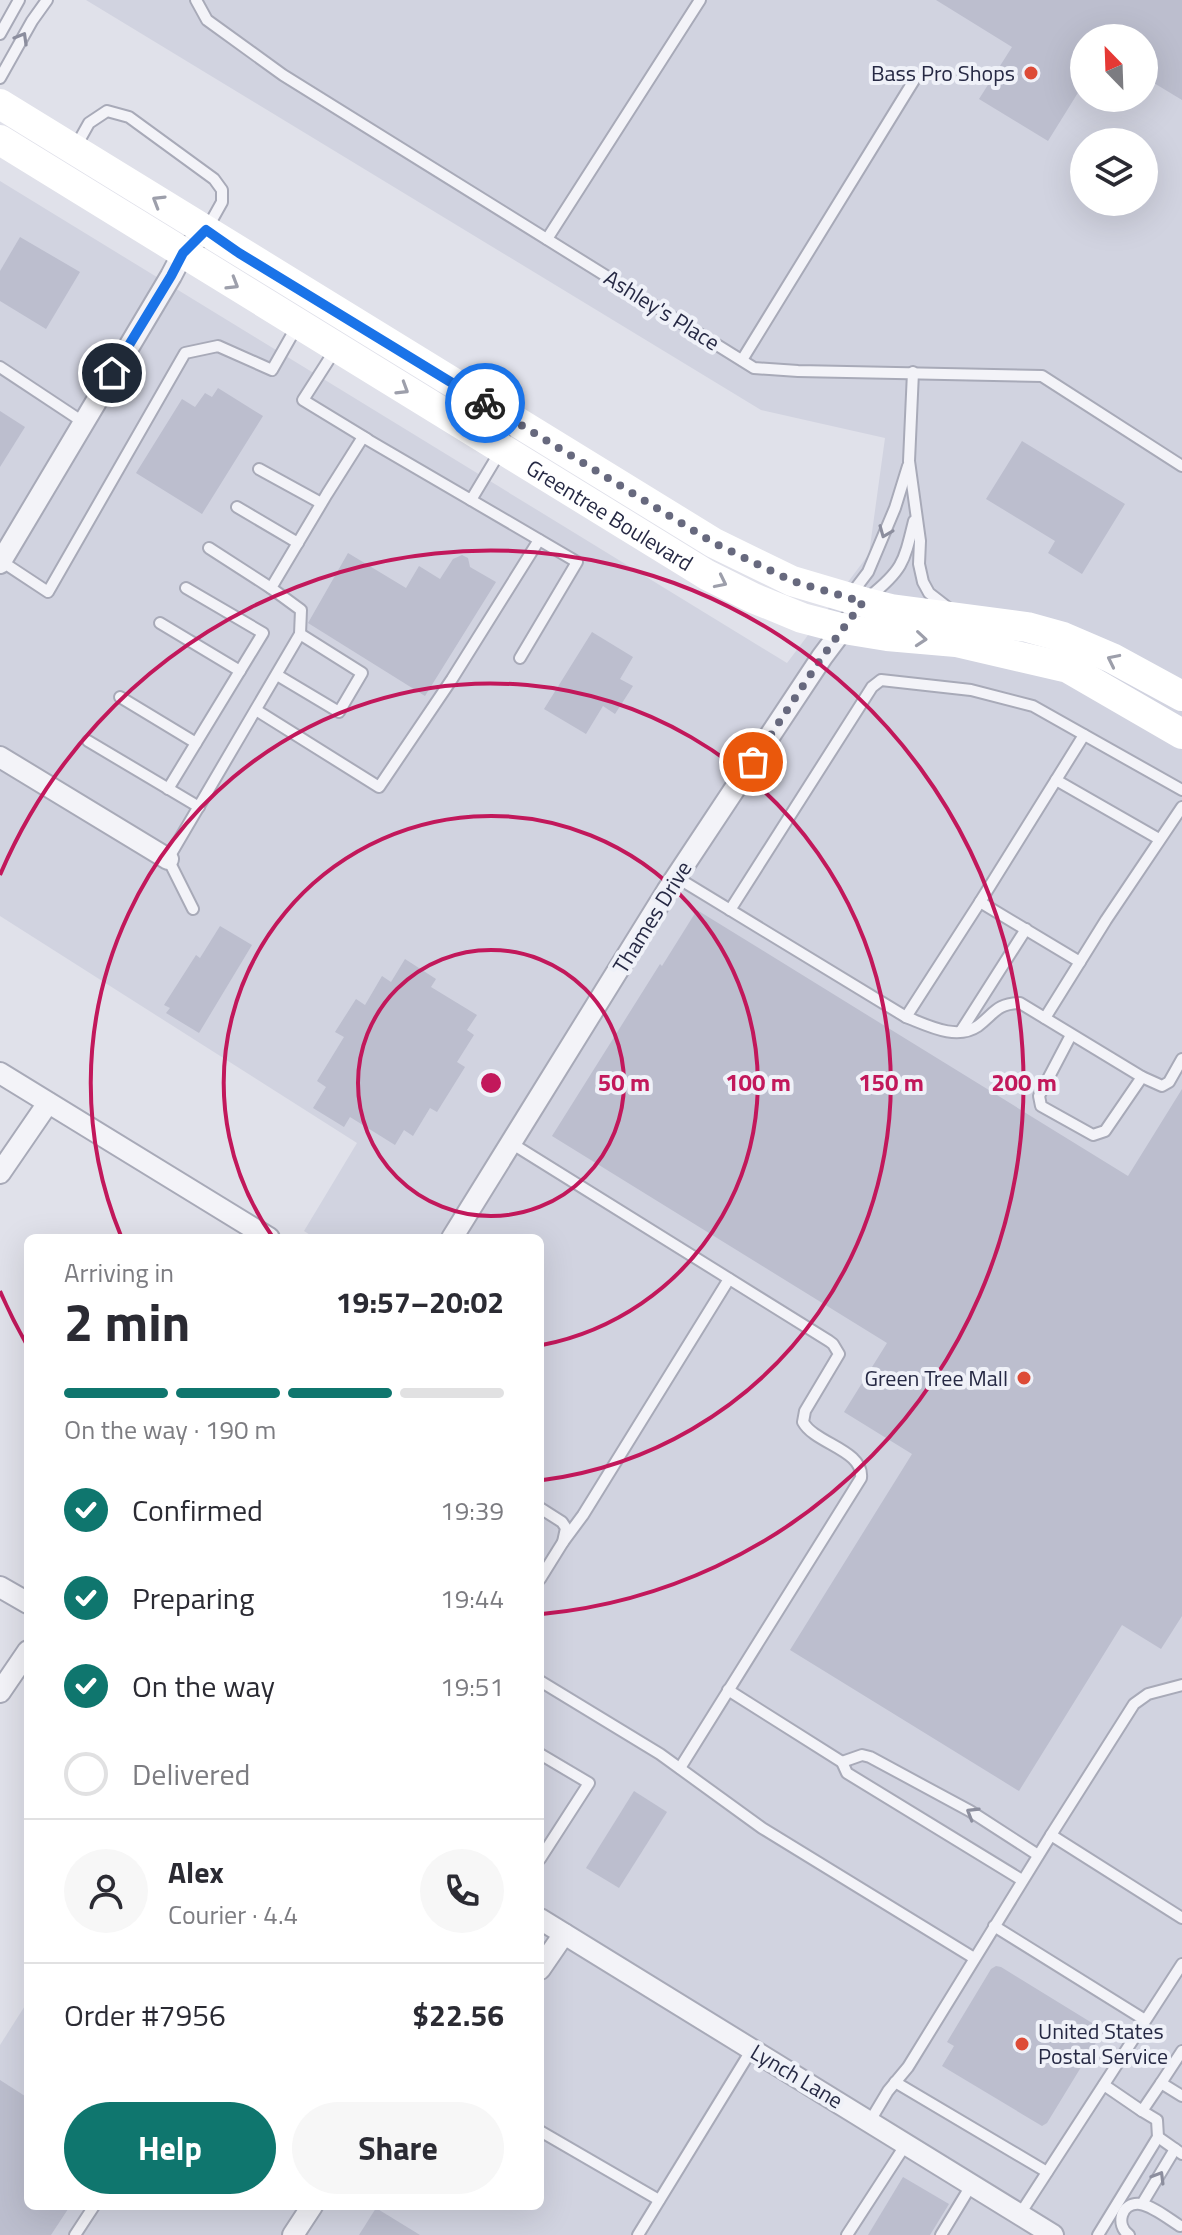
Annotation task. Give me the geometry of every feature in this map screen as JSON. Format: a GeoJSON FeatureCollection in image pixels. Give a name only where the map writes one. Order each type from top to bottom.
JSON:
{"type":"FeatureCollection","features":[{"type":"Feature","properties":{"kind":"main road","name":"Greentree Boulevard"},"geometry":{"type":"LineString","coordinates":[[0,104],[206,230],[308,311],[337,347],[707,575],[802,618],[844,629],[956,642],[1068,668],[1182,734]]}},
{"type":"Feature","properties":{"kind":"main road","name":"Greentree Boulevard"},"geometry":{"type":"LineString","coordinates":[[0,140],[183,253],[308,311],[354,323],[714,543],[792,581],[891,609],[1027,627],[1063,637],[1112,658],[1182,696]]}},
{"type":"Feature","properties":{"kind":"main road"},"geometry":{"type":"LineString","coordinates":[[56,174],[74,150]]}},
{"type":"Feature","properties":{"kind":"street"},"geometry":{"type":"LineString","coordinates":[[3,553],[183,253],[206,230]]}},
{"type":"Feature","properties":{"kind":"street","name":"Thames Drive"},"geometry":{"type":"LineString","coordinates":[[454,1234],[676,877],[822,657],[844,629],[856,600]]}},
{"type":"Feature","properties":{"kind":"street"},"geometry":{"type":"LineString","coordinates":[[0,757],[168,859]]}},
{"type":"Feature","properties":{"kind":"street"},"geometry":{"type":"LineString","coordinates":[[0,1073],[262,1234]]}},
{"type":"Feature","properties":{"kind":"street"},"geometry":{"type":"LineString","coordinates":[[0,1173],[48,1103]]}},
{"type":"Feature","properties":{"kind":"street"},"geometry":{"type":"LineString","coordinates":[[0,1587],[24,1601]]}},
{"type":"Feature","properties":{"kind":"street"},"geometry":{"type":"LineString","coordinates":[[0,1692],[24,1657]]}},
{"type":"Feature","properties":{"kind":"street","name":"Lynch Lane"},"geometry":{"type":"LineString","coordinates":[[544,1922],[1053,2235]]}},
{"type":"Feature","properties":{"kind":"street"},"geometry":{"type":"LineString","coordinates":[[544,1963],[564,1934]]}},
{"type":"Feature","properties":{"kind":"street"},"geometry":{"type":"LineString","coordinates":[[293,2235],[309,2210]]}},
{"type":"Feature","properties":{"kind":"lane"},"geometry":{"type":"LineString","coordinates":[[0,34],[19,0]]}},
{"type":"Feature","properties":{"kind":"lane"},"geometry":{"type":"LineString","coordinates":[[0,78],[47,0]]}},
{"type":"Feature","properties":{"kind":"lane","name":"Ashley's Place"},"geometry":{"type":"LineString","coordinates":[[196,0],[207,20],[283,75],[754,368],[1042,376],[1182,466]]}},
{"type":"Feature","properties":{"kind":"lane"},"geometry":{"type":"LineString","coordinates":[[547,239],[700,0]]}},
{"type":"Feature","properties":{"kind":"lane"},"geometry":{"type":"LineString","coordinates":[[742,360],[916,77]]}},
{"type":"Feature","properties":{"kind":"lane"},"geometry":{"type":"LineString","coordinates":[[74,150],[89,123],[107,111],[129,117],[214,179],[222,190],[222,202],[206,230]]}},
{"type":"Feature","properties":{"kind":"lane"},"geometry":{"type":"LineString","coordinates":[[3,553],[48,592],[185,353],[218,346],[272,370],[308,311]]}},
{"type":"Feature","properties":{"kind":"lane"},"geometry":{"type":"LineString","coordinates":[[354,323],[303,400],[577,562],[520,658]]}},
{"type":"Feature","properties":{"kind":"lane"},"geometry":{"type":"LineString","coordinates":[[0,367],[83,422]]}},
{"type":"Feature","properties":{"kind":"lane"},"geometry":{"type":"LineString","coordinates":[[913,372],[909,461],[920,541],[919,564],[929,593],[966,619]]}},
{"type":"Feature","properties":{"kind":"lane"},"geometry":{"type":"LineString","coordinates":[[471,500],[501,450],[507,417]]}},
{"type":"Feature","properties":{"kind":"lane"},"geometry":{"type":"LineString","coordinates":[[271,588],[363,437],[367,439]]}},
{"type":"Feature","properties":{"kind":"lane"},"geometry":{"type":"LineString","coordinates":[[856,600],[895,508],[909,461]]}},
{"type":"Feature","properties":{"kind":"lane"},"geometry":{"type":"LineString","coordinates":[[259,469],[321,503]]}},
{"type":"Feature","properties":{"kind":"lane"},"geometry":{"type":"LineString","coordinates":[[237,507],[298,543]]}},
{"type":"Feature","properties":{"kind":"lane"},"geometry":{"type":"LineString","coordinates":[[856,600],[891,579],[902,564],[916,515]]}},
{"type":"Feature","properties":{"kind":"lane"},"geometry":{"type":"LineString","coordinates":[[256,710],[379,787],[452,679],[539,540]]}},
{"type":"Feature","properties":{"kind":"lane"},"geometry":{"type":"LineString","coordinates":[[193,909],[168,859],[300,634],[301,610],[209,548]]}},
{"type":"Feature","properties":{"kind":"lane"},"geometry":{"type":"LineString","coordinates":[[168,789],[263,633],[186,588]]}},
{"type":"Feature","properties":{"kind":"lane"},"geometry":{"type":"LineString","coordinates":[[160,623],[240,671]]}},
{"type":"Feature","properties":{"kind":"lane"},"geometry":{"type":"LineString","coordinates":[[277,675],[339,712],[362,673],[300,634]]}},
{"type":"Feature","properties":{"kind":"lane"},"geometry":{"type":"LineString","coordinates":[[730,910],[872,687],[881,680],[971,690],[1033,706],[1182,790]]}},
{"type":"Feature","properties":{"kind":"lane"},"geometry":{"type":"LineString","coordinates":[[120,697],[196,743]]}},
{"type":"Feature","properties":{"kind":"lane"},"geometry":{"type":"LineString","coordinates":[[906,1017],[1084,735]]}},
{"type":"Feature","properties":{"kind":"lane"},"geometry":{"type":"LineString","coordinates":[[88,741],[199,807]]}},
{"type":"Feature","properties":{"kind":"lane"},"geometry":{"type":"LineString","coordinates":[[1056,780],[1159,839]]}},
{"type":"Feature","properties":{"kind":"lane"},"geometry":{"type":"LineString","coordinates":[[1045,1018],[1182,807]]}},
{"type":"Feature","properties":{"kind":"lane"},"geometry":{"type":"LineString","coordinates":[[676,877],[906,1017],[943,1032],[967,1031],[1004,1004],[1020,1003],[1162,1086],[1169,1082],[1182,1059]]}},
{"type":"Feature","properties":{"kind":"lane"},"geometry":{"type":"LineString","coordinates":[[980,902],[1080,962]]}},
{"type":"Feature","properties":{"kind":"lane"},"geometry":{"type":"LineString","coordinates":[[961,1031],[1026,929]]}},
{"type":"Feature","properties":{"kind":"lane"},"geometry":{"type":"LineString","coordinates":[[1071,1035],[1039,1096],[1041,1106],[1093,1135],[1105,1131],[1142,1077]]}},
{"type":"Feature","properties":{"kind":"lane"},"geometry":{"type":"LineString","coordinates":[[511,1143],[833,1344],[839,1354],[805,1411],[803,1422],[811,1432],[856,1460],[862,1473],[680,1768]]}},
{"type":"Feature","properties":{"kind":"lane"},"geometry":{"type":"LineString","coordinates":[[544,1573],[729,1279]]}},
{"type":"Feature","properties":{"kind":"lane"},"geometry":{"type":"LineString","coordinates":[[544,1511],[566,1528],[563,1542]]}},
{"type":"Feature","properties":{"kind":"lane"},"geometry":{"type":"LineString","coordinates":[[544,1683],[680,1768],[762,1828],[974,1958]]}},
{"type":"Feature","properties":{"kind":"lane"},"geometry":{"type":"LineString","coordinates":[[870,2121],[908,2067],[1134,1704],[1148,1694],[1182,1685]]}},
{"type":"Feature","properties":{"kind":"lane"},"geometry":{"type":"LineString","coordinates":[[728,1690],[842,1762],[847,1773],[1022,1880]]}},
{"type":"Feature","properties":{"kind":"lane"},"geometry":{"type":"LineString","coordinates":[[842,1762],[862,1755],[870,1757],[970,1811],[1038,1855]]}},
{"type":"Feature","properties":{"kind":"lane"},"geometry":{"type":"LineString","coordinates":[[544,1756],[589,1783],[544,1853]]}},
{"type":"Feature","properties":{"kind":"lane"},"geometry":{"type":"LineString","coordinates":[[1051,1835],[1182,1918]]}},
{"type":"Feature","properties":{"kind":"lane"},"geometry":{"type":"LineString","coordinates":[[994,1926],[1145,2020]]}},
{"type":"Feature","properties":{"kind":"lane"},"geometry":{"type":"LineString","coordinates":[[1020,2214],[1182,1964]]}},
{"type":"Feature","properties":{"kind":"lane"},"geometry":{"type":"LineString","coordinates":[[638,2235],[752,2049]]}},
{"type":"Feature","properties":{"kind":"lane"},"geometry":{"type":"LineString","coordinates":[[1142,2111],[1182,2051]]}},
{"type":"Feature","properties":{"kind":"lane"},"geometry":{"type":"LineString","coordinates":[[895,2082],[1047,2172]]}},
{"type":"Feature","properties":{"kind":"lane"},"geometry":{"type":"LineString","coordinates":[[1161,2083],[1182,2096]]}},
{"type":"Feature","properties":{"kind":"lane"},"geometry":{"type":"LineString","coordinates":[[1098,2235],[1158,2137],[1157,2120],[1104,2085]]}},
{"type":"Feature","properties":{"kind":"lane"},"geometry":{"type":"LineString","coordinates":[[544,2133],[659,2200]]}},
{"type":"Feature","properties":{"kind":"lane"},"geometry":{"type":"LineString","coordinates":[[1142,2204],[1179,2152],[1158,2137]]}},
{"type":"Feature","properties":{"kind":"lane"},"geometry":{"type":"LineString","coordinates":[[847,2235],[906,2144]]}},
{"type":"Feature","properties":{"kind":"lane"},"geometry":{"type":"LineString","coordinates":[[941,2235],[972,2184]]}},
{"type":"Feature","properties":{"kind":"lane"},"geometry":{"type":"LineString","coordinates":[[1129,2235],[1120,2220],[1123,2212],[1132,2205],[1142,2204],[1180,2226]]}},
{"type":"Feature","properties":{"kind":"lane"},"geometry":{"type":"LineString","coordinates":[[75,2235],[91,2210]]}},
{"type":"Feature","properties":{"kind":"shaded area"},"geometry":{"type":"Polygon","coordinates":[[[86,0],[1182,0],[1182,2235],[0,2235],[0,2045],[24,2007],[24,2210],[544,2210],[544,1234],[309,1234],[304,1231],[357,1143],[0,916],[0,181],[787,663],[869,554],[885,438],[761,410],[86,0]]]}},
{"type":"Feature","properties":{"kind":"building","name":"Bass Pro Shops"},"geometry":{"type":"Polygon","coordinates":[[[936,0],[1182,0],[1182,100],[1158,85],[1158,24],[1070,24],[1070,106],[1048,141],[979,99],[1012,47],[936,0]]]}},
{"type":"Feature","properties":{"kind":"building"},"geometry":{"type":"Polygon","coordinates":[[[20,237],[80,272],[46,329],[0,301],[0,271],[20,237]]]}},
{"type":"Feature","properties":{"kind":"building"},"geometry":{"type":"Polygon","coordinates":[[[218,388],[263,416],[202,514],[136,473],[182,399],[195,407],[205,393],[212,397],[218,388]]]}},
{"type":"Feature","properties":{"kind":"building"},"geometry":{"type":"Polygon","coordinates":[[[0,411],[25,427],[0,467],[0,411]]]}},
{"type":"Feature","properties":{"kind":"building"},"geometry":{"type":"Polygon","coordinates":[[[1022,441],[1125,504],[1082,574],[1048,553],[1055,541],[986,499],[1022,441]]]}},
{"type":"Feature","properties":{"kind":"building"},"geometry":{"type":"Polygon","coordinates":[[[348,553],[406,588],[419,566],[440,579],[453,559],[462,555],[468,558],[470,567],[496,582],[425,696],[308,623],[348,553]]]}},
{"type":"Feature","properties":{"kind":"building"},"geometry":{"type":"Polygon","coordinates":[[[592,632],[633,657],[620,679],[633,686],[615,714],[603,706],[586,734],[544,709],[592,632]]]}},
{"type":"Feature","properties":{"kind":"building","name":"Green Tree Mall"},"geometry":{"type":"Polygon","coordinates":[[[697,910],[1128,1176],[1182,1089],[1182,1616],[1161,1649],[1122,1625],[1019,1791],[790,1650],[912,1454],[844,1412],[887,1343],[552,1136],[697,910]]]}},
{"type":"Feature","properties":{"kind":"building"},"geometry":{"type":"Polygon","coordinates":[[[220,926],[252,945],[199,1033],[166,1013],[170,1008],[164,1005],[196,955],[200,958],[220,926]]]}},
{"type":"Feature","properties":{"kind":"building"},"geometry":{"type":"Polygon","coordinates":[[[405,959],[436,979],[431,987],[477,1015],[467,1030],[474,1035],[457,1062],[465,1067],[437,1112],[430,1108],[413,1136],[404,1130],[395,1145],[350,1117],[344,1127],[313,1108],[326,1087],[317,1081],[344,1037],[335,1032],[356,999],[365,1005],[382,976],[391,982],[405,959]]]}},
{"type":"Feature","properties":{"kind":"building"},"geometry":{"type":"Polygon","coordinates":[[[634,1791],[667,1812],[619,1888],[586,1868],[634,1791]]]}},
{"type":"Feature","properties":{"kind":"building","name":"United States Postal Service"},"geometry":{"type":"Polygon","coordinates":[[[996,1966],[1100,2030],[1100,2036],[1047,2123],[1042,2126],[942,2066],[954,2046],[947,2042],[991,1969],[996,1966]]]}},
{"type":"Feature","properties":{"kind":"building"},"geometry":{"type":"Polygon","coordinates":[[[0,2080],[24,2095],[24,2210],[67,2210],[51,2235],[0,2235],[0,2080]]]}},
{"type":"Feature","properties":{"kind":"building"},"geometry":{"type":"Polygon","coordinates":[[[903,2177],[949,2204],[930,2235],[868,2235],[903,2177]]]}},
{"type":"Feature","properties":{"kind":"building"},"geometry":{"type":"Polygon","coordinates":[[[375,2210],[379,2210],[420,2235],[359,2235],[375,2210]]]}},
{"type":"Feature","properties":{"kind":"way so far"},"geometry":{"type":"LineString","coordinates":[[485,403],[714,543],[792,581],[863,602],[822,657],[753,762]]}},
{"type":"Feature","properties":{"kind":"place","name":"Bass Pro Shops"},"geometry":{"type":"Point","coordinates":[1031,73]}},
{"type":"Feature","properties":{"kind":"place","name":"Green Tree Mall"},"geometry":{"type":"Point","coordinates":[1024,1378]}},
{"type":"Feature","properties":{"kind":"place","name":"United States Postal Service"},"geometry":{"type":"Point","coordinates":[1022,2044]}},
{"type":"Feature","properties":{"kind":"route"},"geometry":{"type":"LineString","coordinates":[[112,373],[183,253],[206,230],[485,403]]}}]}
